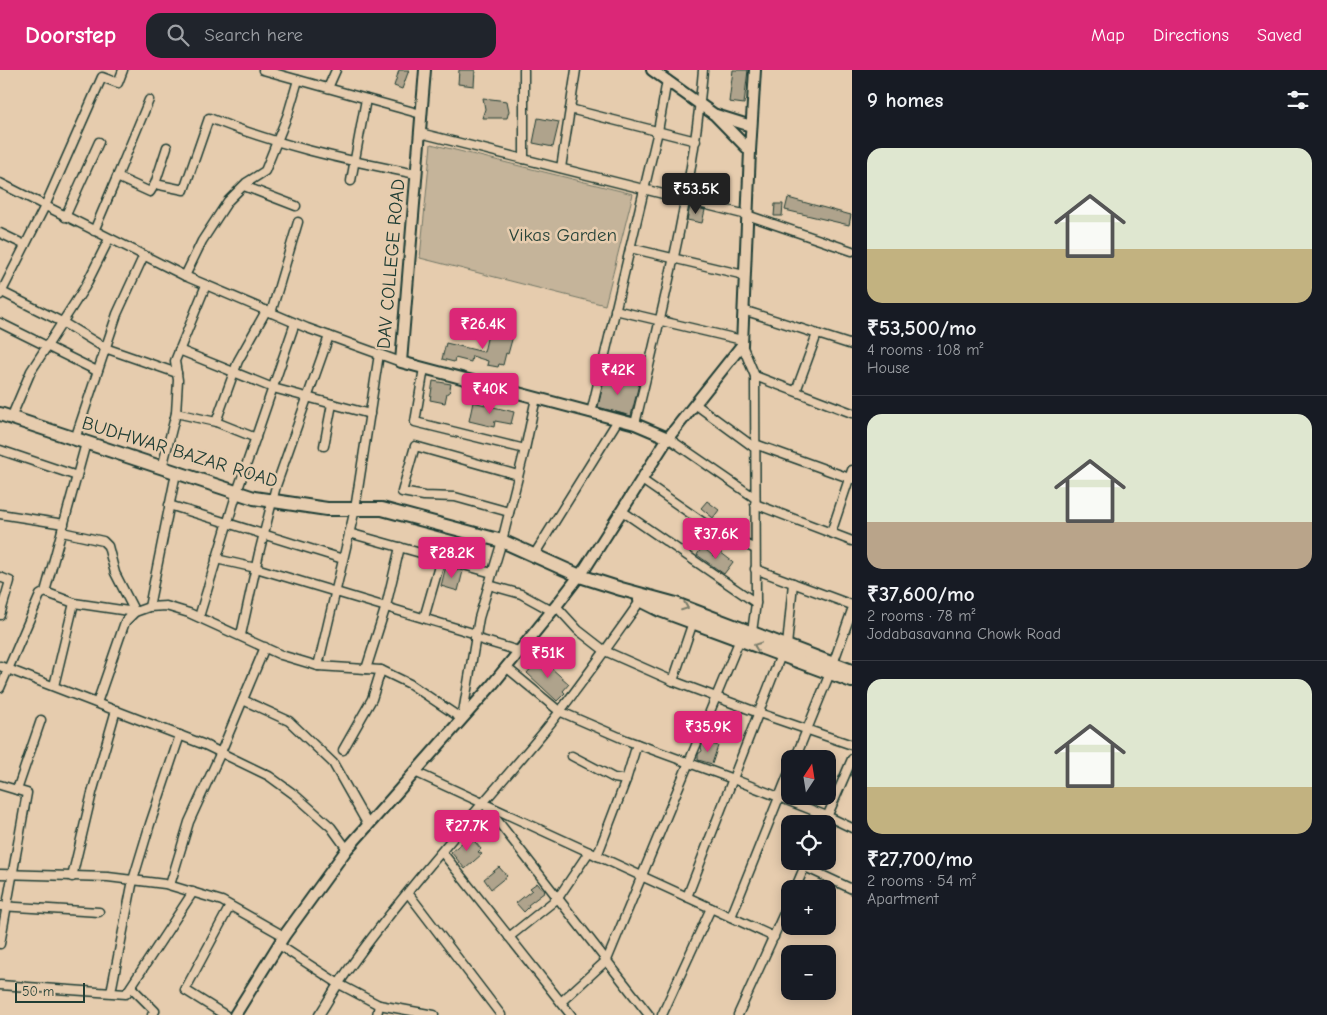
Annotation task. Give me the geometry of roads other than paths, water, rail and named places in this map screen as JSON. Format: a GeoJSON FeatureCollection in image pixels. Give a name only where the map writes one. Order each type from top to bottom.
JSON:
{"type":"FeatureCollection","features":[{"type":"Feature","properties":{"kind":"highway","name":"BUDHWAR BAZAR ROAD"},"geometry":{"type":"LineString","coordinates":[[6,416],[254,498],[327,509],[382,509],[502,540],[580,576],[621,589]]}},
{"type":"Feature","properties":{"kind":"highway"},"geometry":{"type":"LineString","coordinates":[[621,589],[660,610],[740,639],[784,650],[831,668],[852,681]]}},
{"type":"Feature","properties":{"kind":"highway"},"geometry":{"type":"LineString","coordinates":[[621,589],[676,604],[752,632],[784,650]]}},
{"type":"Feature","properties":{"kind":"highway"},"geometry":{"type":"LineString","coordinates":[[831,668],[852,671]]}},
{"type":"Feature","properties":{"kind":"street"},"geometry":{"type":"LineString","coordinates":[[124,70],[118,83],[102,77],[45,206],[0,293],[62,322],[105,348],[177,373]]}},
{"type":"Feature","properties":{"kind":"street"},"geometry":{"type":"LineString","coordinates":[[263,70],[421,114]]}},
{"type":"Feature","properties":{"kind":"street"},"geometry":{"type":"LineString","coordinates":[[328,88],[336,70]]}},
{"type":"Feature","properties":{"kind":"street","name":"DAV COLLEGE ROAD"},"geometry":{"type":"LineString","coordinates":[[425,70],[401,362],[635,424],[668,438]]}},
{"type":"Feature","properties":{"kind":"street"},"geometry":{"type":"LineString","coordinates":[[524,70],[524,159]]}},
{"type":"Feature","properties":{"kind":"street"},"geometry":{"type":"LineString","coordinates":[[561,168],[576,70]]}},
{"type":"Feature","properties":{"kind":"street"},"geometry":{"type":"LineString","coordinates":[[635,424],[686,200],[696,141],[703,70]]}},
{"type":"Feature","properties":{"kind":"street"},"geometry":{"type":"LineString","coordinates":[[752,632],[756,603],[754,376],[742,343],[755,70]]}},
{"type":"Feature","properties":{"kind":"street"},"geometry":{"type":"LineString","coordinates":[[654,71],[715,115],[750,151]]}},
{"type":"Feature","properties":{"kind":"street"},"geometry":{"type":"LineString","coordinates":[[186,276],[208,233],[228,201],[244,186],[265,171],[288,114],[298,80]]}},
{"type":"Feature","properties":{"kind":"street"},"geometry":{"type":"LineString","coordinates":[[591,413],[658,131],[667,80]]}},
{"type":"Feature","properties":{"kind":"street"},"geometry":{"type":"LineString","coordinates":[[351,181],[366,99]]}},
{"type":"Feature","properties":{"kind":"street"},"geometry":{"type":"LineString","coordinates":[[94,231],[149,100]]}},
{"type":"Feature","properties":{"kind":"street"},"geometry":{"type":"LineString","coordinates":[[570,109],[696,141]]}},
{"type":"Feature","properties":{"kind":"street"},"geometry":{"type":"LineString","coordinates":[[715,115],[751,126]]}},
{"type":"Feature","properties":{"kind":"street"},"geometry":{"type":"LineString","coordinates":[[155,184],[184,190],[209,118],[276,142],[355,162],[416,174]]}},
{"type":"Feature","properties":{"kind":"street"},"geometry":{"type":"LineString","coordinates":[[420,133],[747,215],[852,251]]}},
{"type":"Feature","properties":{"kind":"street"},"geometry":{"type":"LineString","coordinates":[[65,216],[99,142]]}},
{"type":"Feature","properties":{"kind":"street"},"geometry":{"type":"LineString","coordinates":[[117,177],[150,192],[155,184],[167,147]]}},
{"type":"Feature","properties":{"kind":"street"},"geometry":{"type":"LineString","coordinates":[[0,184],[186,276],[295,323],[401,362]]}},
{"type":"Feature","properties":{"kind":"street"},"geometry":{"type":"LineString","coordinates":[[244,186],[296,206]]}},
{"type":"Feature","properties":{"kind":"street"},"geometry":{"type":"LineString","coordinates":[[216,422],[238,361],[269,312],[298,222]]}},
{"type":"Feature","properties":{"kind":"street"},"geometry":{"type":"LineString","coordinates":[[0,233],[25,245]]}},
{"type":"Feature","properties":{"kind":"street"},"geometry":{"type":"LineString","coordinates":[[6,416],[46,346],[85,287],[109,239]]}},
{"type":"Feature","properties":{"kind":"street"},"geometry":{"type":"LineString","coordinates":[[630,248],[744,275]]}},
{"type":"Feature","properties":{"kind":"street"},"geometry":{"type":"LineString","coordinates":[[0,688],[40,595],[45,592],[77,476],[80,441],[97,371],[116,314],[144,255]]}},
{"type":"Feature","properties":{"kind":"street"},"geometry":{"type":"LineString","coordinates":[[162,468],[176,413],[177,373],[175,361],[206,284]]}},
{"type":"Feature","properties":{"kind":"street"},"geometry":{"type":"LineString","coordinates":[[615,310],[660,320],[742,343]]}},
{"type":"Feature","properties":{"kind":"street"},"geometry":{"type":"LineString","coordinates":[[743,310],[852,345]]}},
{"type":"Feature","properties":{"kind":"street"},"geometry":{"type":"LineString","coordinates":[[0,323],[97,371]]}},
{"type":"Feature","properties":{"kind":"street"},"geometry":{"type":"LineString","coordinates":[[198,617],[237,492],[295,323]]}},
{"type":"Feature","properties":{"kind":"street"},"geometry":{"type":"LineString","coordinates":[[796,391],[817,334]]}},
{"type":"Feature","properties":{"kind":"street"},"geometry":{"type":"LineString","coordinates":[[241,635],[276,486],[329,336]]}},
{"type":"Feature","properties":{"kind":"street"},"geometry":{"type":"LineString","coordinates":[[235,1015],[282,941],[347,849],[462,719],[580,576],[668,438],[742,343]]}},
{"type":"Feature","properties":{"kind":"street"},"geometry":{"type":"LineString","coordinates":[[179,350],[273,388],[370,414]]}},
{"type":"Feature","properties":{"kind":"street"},"geometry":{"type":"LineString","coordinates":[[318,666],[355,509],[379,354]]}},
{"type":"Feature","properties":{"kind":"street"},"geometry":{"type":"LineString","coordinates":[[424,368],[415,422],[525,449]]}},
{"type":"Feature","properties":{"kind":"street"},"geometry":{"type":"LineString","coordinates":[[754,376],[852,413]]}},
{"type":"Feature","properties":{"kind":"street"},"geometry":{"type":"LineString","coordinates":[[462,719],[478,618],[502,540],[536,398]]}},
{"type":"Feature","properties":{"kind":"street"},"geometry":{"type":"LineString","coordinates":[[324,446],[332,404]]}},
{"type":"Feature","properties":{"kind":"street"},"geometry":{"type":"LineString","coordinates":[[695,404],[755,446],[851,475],[831,533]]}},
{"type":"Feature","properties":{"kind":"street"},"geometry":{"type":"LineString","coordinates":[[176,413],[216,422],[256,438]]}},
{"type":"Feature","properties":{"kind":"street"},"geometry":{"type":"LineString","coordinates":[[534,555],[618,420]]}},
{"type":"Feature","properties":{"kind":"street"},"geometry":{"type":"LineString","coordinates":[[668,438],[755,501],[852,541]]}},
{"type":"Feature","properties":{"kind":"street"},"geometry":{"type":"LineString","coordinates":[[509,512],[455,496],[424,496],[402,492],[415,446],[518,475]]}},
{"type":"Feature","properties":{"kind":"street"},"geometry":{"type":"LineString","coordinates":[[0,450],[77,476]]}},
{"type":"Feature","properties":{"kind":"street"},"geometry":{"type":"LineString","coordinates":[[149,607],[176,473]]}},
{"type":"Feature","properties":{"kind":"street"},"geometry":{"type":"LineString","coordinates":[[642,480],[704,523],[756,549]]}},
{"type":"Feature","properties":{"kind":"street"},"geometry":{"type":"LineString","coordinates":[[170,505],[343,559]]}},
{"type":"Feature","properties":{"kind":"street"},"geometry":{"type":"LineString","coordinates":[[622,511],[756,603]]}},
{"type":"Feature","properties":{"kind":"street"},"geometry":{"type":"LineString","coordinates":[[0,514],[63,528],[103,541],[108,546],[115,573],[135,612]]}},
{"type":"Feature","properties":{"kind":"street"},"geometry":{"type":"LineString","coordinates":[[349,533],[492,573]]}},
{"type":"Feature","properties":{"kind":"street"},"geometry":{"type":"LineString","coordinates":[[366,669],[386,606],[400,547]]}},
{"type":"Feature","properties":{"kind":"street"},"geometry":{"type":"LineString","coordinates":[[216,559],[256,568],[386,606],[519,651]]}},
{"type":"Feature","properties":{"kind":"street"},"geometry":{"type":"LineString","coordinates":[[424,618],[442,559]]}},
{"type":"Feature","properties":{"kind":"street"},"geometry":{"type":"LineString","coordinates":[[756,569],[852,605]]}},
{"type":"Feature","properties":{"kind":"street"},"geometry":{"type":"LineString","coordinates":[[0,577],[10,581],[0,615]]}},
{"type":"Feature","properties":{"kind":"street"},"geometry":{"type":"LineString","coordinates":[[687,897],[784,650],[793,583]]}},
{"type":"Feature","properties":{"kind":"street"},"geometry":{"type":"LineString","coordinates":[[489,585],[521,594],[554,608],[605,651],[673,681],[852,745]]}},
{"type":"Feature","properties":{"kind":"street"},"geometry":{"type":"LineString","coordinates":[[45,592],[74,603],[135,612]]}},
{"type":"Feature","properties":{"kind":"street"},"geometry":{"type":"LineString","coordinates":[[319,1015],[339,984],[408,893],[484,804],[559,711],[641,600]]}},
{"type":"Feature","properties":{"kind":"street"},"geometry":{"type":"LineString","coordinates":[[54,686],[74,603]]}},
{"type":"Feature","properties":{"kind":"street"},"geometry":{"type":"LineString","coordinates":[[97,703],[125,622],[135,612],[149,607],[166,606],[198,617],[281,654],[318,666],[381,670],[410,684],[462,719]]}},
{"type":"Feature","properties":{"kind":"street"},"geometry":{"type":"LineString","coordinates":[[798,750],[852,610]]}},
{"type":"Feature","properties":{"kind":"street"},"geometry":{"type":"LineString","coordinates":[[673,681],[693,622]]}},
{"type":"Feature","properties":{"kind":"street"},"geometry":{"type":"LineString","coordinates":[[561,1002],[607,960],[740,639]]}},
{"type":"Feature","properties":{"kind":"street"},"geometry":{"type":"LineString","coordinates":[[170,885],[188,822],[221,752],[265,647]]}},
{"type":"Feature","properties":{"kind":"street"},"geometry":{"type":"LineString","coordinates":[[0,666],[180,735],[221,752],[269,776],[295,795],[331,827],[347,849]]}},
{"type":"Feature","properties":{"kind":"street"},"geometry":{"type":"LineString","coordinates":[[506,667],[559,711],[637,744],[779,797],[815,815]]}},
{"type":"Feature","properties":{"kind":"street"},"geometry":{"type":"LineString","coordinates":[[344,750],[372,699],[381,670]]}},
{"type":"Feature","properties":{"kind":"street"},"geometry":{"type":"LineString","coordinates":[[243,700],[290,721],[333,763],[368,825]]}},
{"type":"Feature","properties":{"kind":"street"},"geometry":{"type":"LineString","coordinates":[[72,877],[92,793],[116,710]]}},
{"type":"Feature","properties":{"kind":"street"},"geometry":{"type":"LineString","coordinates":[[17,790],[41,720]]}},
{"type":"Feature","properties":{"kind":"street"},"geometry":{"type":"LineString","coordinates":[[111,992],[133,880],[180,735]]}},
{"type":"Feature","properties":{"kind":"street"},"geometry":{"type":"LineString","coordinates":[[597,856],[626,780],[637,744]]}},
{"type":"Feature","properties":{"kind":"street"},"geometry":{"type":"LineString","coordinates":[[572,756],[614,778],[626,780]]}},
{"type":"Feature","properties":{"kind":"street"},"geometry":{"type":"LineString","coordinates":[[827,815],[852,760]]}},
{"type":"Feature","properties":{"kind":"street"},"geometry":{"type":"LineString","coordinates":[[415,772],[774,936]]}},
{"type":"Feature","properties":{"kind":"street"},"geometry":{"type":"LineString","coordinates":[[0,786],[27,793],[13,875],[4,906],[0,944]]}},
{"type":"Feature","properties":{"kind":"street"},"geometry":{"type":"LineString","coordinates":[[731,917],[781,792]]}},
{"type":"Feature","properties":{"kind":"street"},"geometry":{"type":"LineString","coordinates":[[484,804],[650,1015]]}},
{"type":"Feature","properties":{"kind":"street"},"geometry":{"type":"LineString","coordinates":[[836,823],[852,828]]}},
{"type":"Feature","properties":{"kind":"street"},"geometry":{"type":"LineString","coordinates":[[442,852],[571,1015]]}},
{"type":"Feature","properties":{"kind":"street"},"geometry":{"type":"LineString","coordinates":[[509,937],[558,898],[589,852]]}},
{"type":"Feature","properties":{"kind":"street"},"geometry":{"type":"LineString","coordinates":[[817,870],[852,889]]}},
{"type":"Feature","properties":{"kind":"street"},"geometry":{"type":"LineString","coordinates":[[0,874],[108,877],[133,880],[170,885],[222,901],[282,941],[339,984],[379,1004],[434,1015]]}},
{"type":"Feature","properties":{"kind":"street"},"geometry":{"type":"LineString","coordinates":[[0,985],[126,994],[193,892]]}},
{"type":"Feature","properties":{"kind":"street"},"geometry":{"type":"LineString","coordinates":[[408,893],[501,1015]]}},
{"type":"Feature","properties":{"kind":"street"},"geometry":{"type":"LineString","coordinates":[[4,906],[99,912]]}},
{"type":"Feature","properties":{"kind":"street"},"geometry":{"type":"LineString","coordinates":[[226,1015],[185,990],[230,906]]}},
{"type":"Feature","properties":{"kind":"street"},"geometry":{"type":"LineString","coordinates":[[662,1015],[711,908]]}},
{"type":"Feature","properties":{"kind":"street"},"geometry":{"type":"LineString","coordinates":[[738,1015],[781,920]]}},
{"type":"Feature","properties":{"kind":"street"},"geometry":{"type":"LineString","coordinates":[[131,987],[155,1011],[152,1015]]}},
{"type":"Feature","properties":{"kind":"street"},"geometry":{"type":"LineString","coordinates":[[377,1015],[379,1004]]}},
{"type":"Feature","properties":{"kind":"park label","name":"Vikas Garden"},"geometry":{"type":"Point","coordinates":[563,235]}}]}
